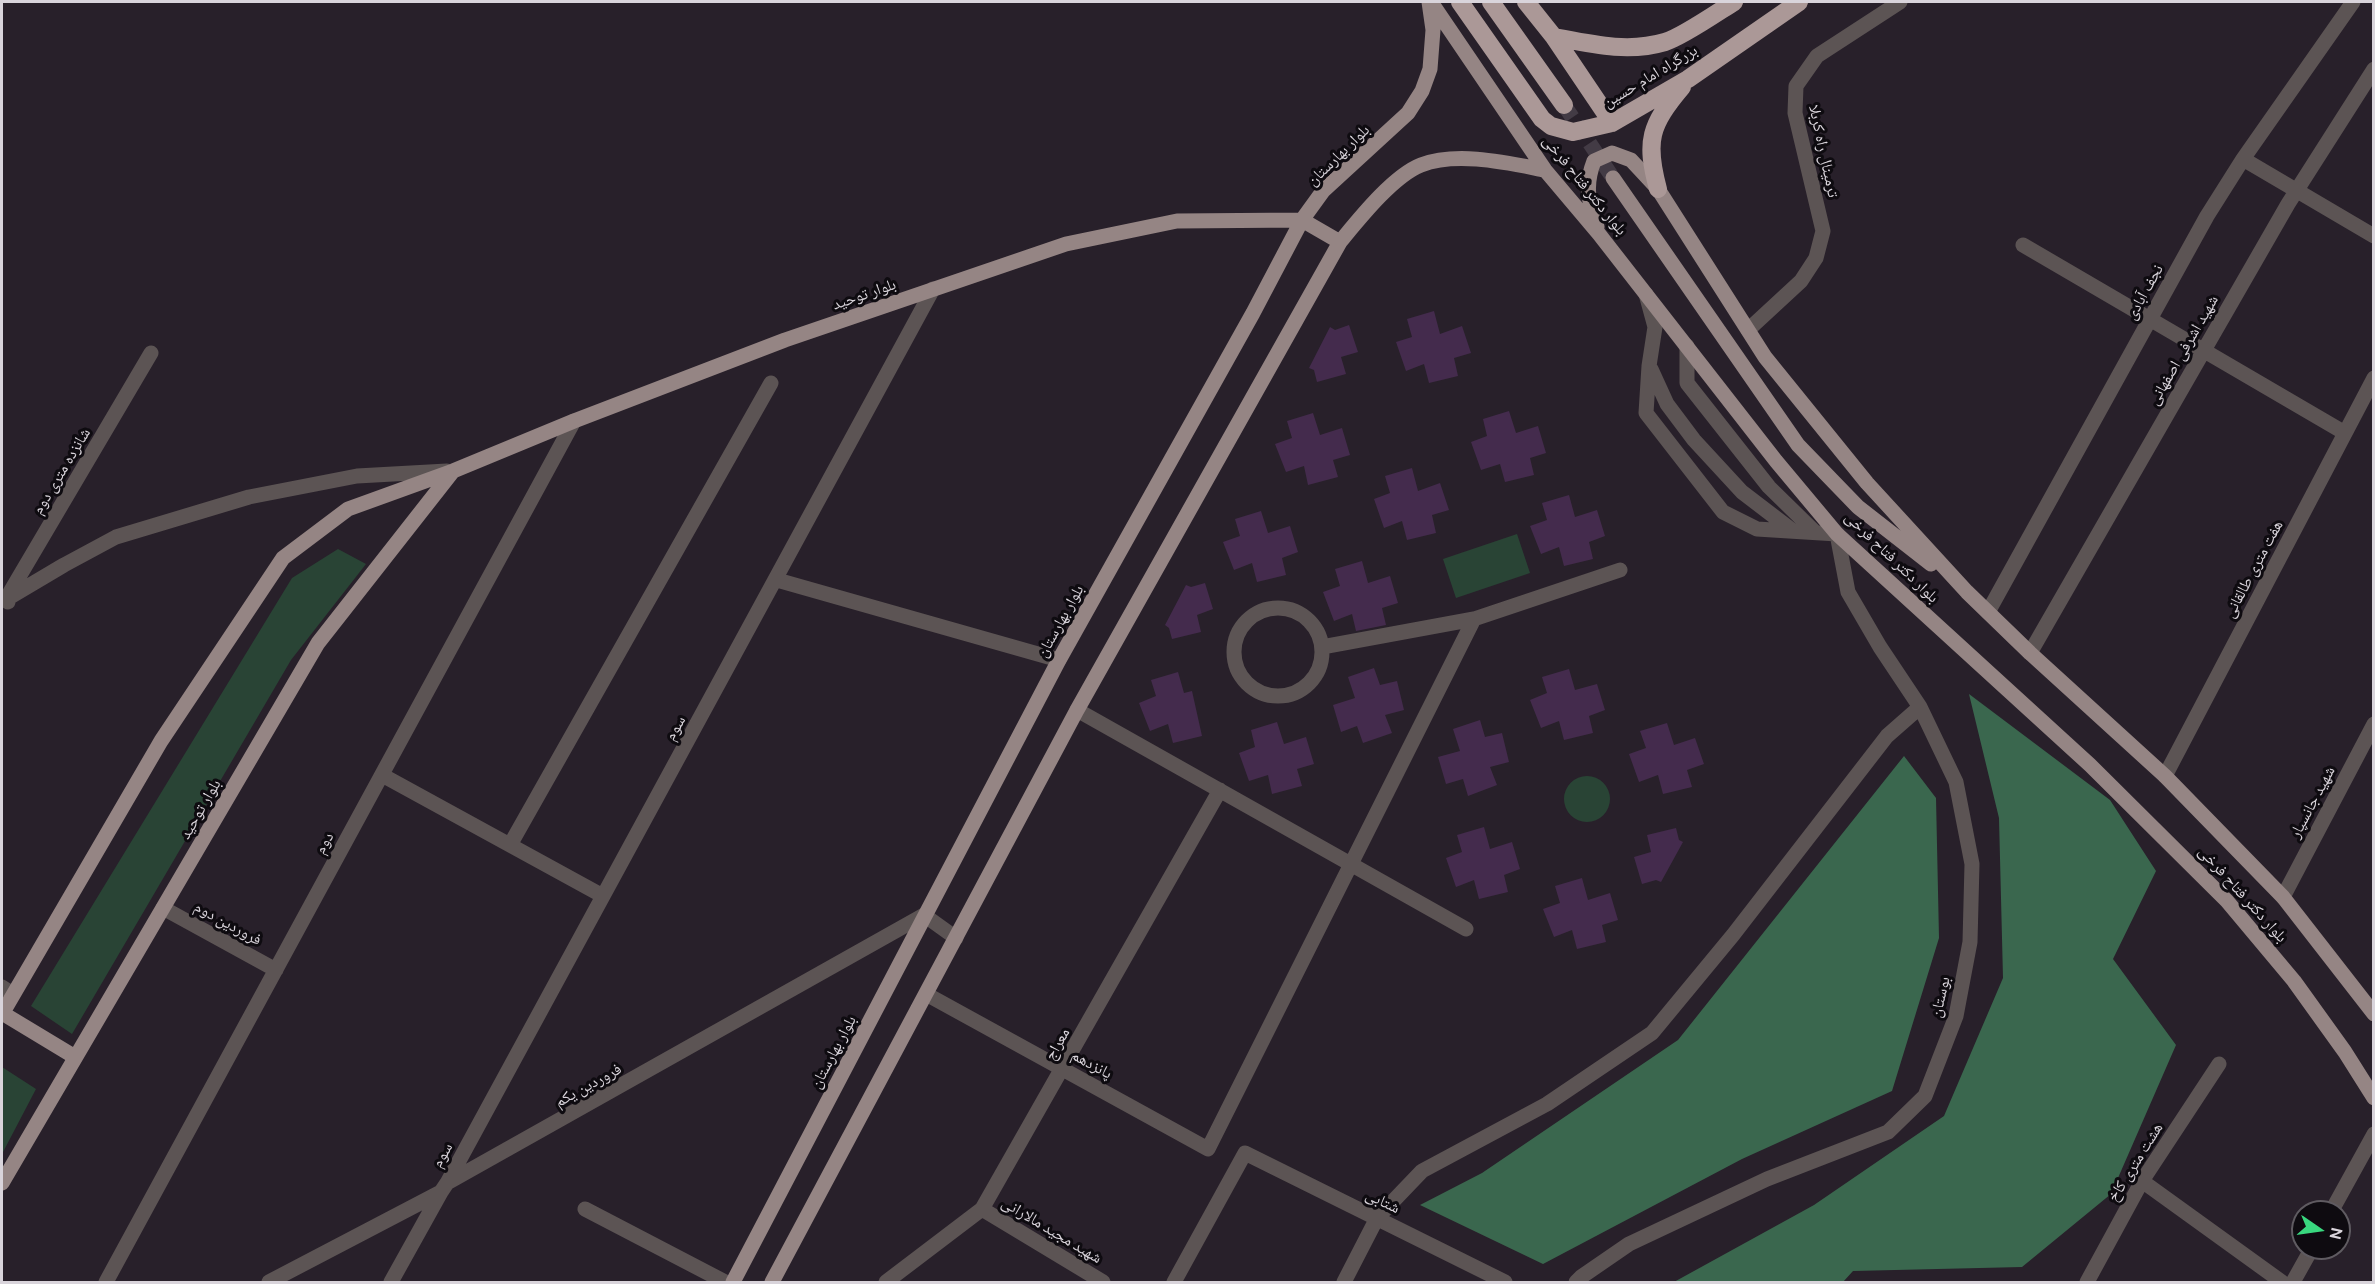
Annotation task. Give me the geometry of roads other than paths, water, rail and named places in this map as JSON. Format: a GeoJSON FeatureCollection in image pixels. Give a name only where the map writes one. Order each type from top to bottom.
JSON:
{"type":"FeatureCollection","features":[{"type":"Feature","properties":{"kind":"highway","name":"بزرگراه امام حسین"},"geometry":{"type":"LineString","coordinates":[[1460,2],[1542,119],[1551,126],[1573,132],[1612,123],[1688,79],[1799,2]]}},
{"type":"Feature","properties":{"kind":"highway"},"geometry":{"type":"LineString","coordinates":[[1491,2],[1564,105]]}},
{"type":"Feature","properties":{"kind":"highway"},"geometry":{"type":"LineString","coordinates":[[1526,2],[1554,38],[1612,123]]}},
{"type":"Feature","properties":{"kind":"highway","name":"بزرگراه امام حسین"},"geometry":{"type":"LineString","coordinates":[[1554,38],[1608,47],[1636,48],[1668,41],[1734,2]]}},
{"type":"Feature","properties":{"kind":"highway"},"geometry":{"type":"LineString","coordinates":[[1658,189],[1651,163],[1652,136],[1661,112],[1688,79]]}},
{"type":"Feature","properties":{"kind":"main road","name":"بلوار دکتر فتاح فرخی"},"geometry":{"type":"LineString","coordinates":[[1430,2],[1545,170],[1599,234],[1776,461],[1837,534],[2090,765],[2227,901],[2294,981],[2345,1052],[2373,1098]]}},
{"type":"Feature","properties":{"kind":"main road","name":"بلوار بهارستان"},"geometry":{"type":"LineString","coordinates":[[733,1282],[1059,660],[1253,313],[1302,220],[1323,191],[1408,113],[1422,92],[1430,69],[1433,30],[1430,2]]}},
{"type":"Feature","properties":{"kind":"main road","name":"بلوار دکتر فتاح فرخی"},"geometry":{"type":"LineString","coordinates":[[1599,234],[1588,197],[1588,176],[1594,160],[1612,153],[1631,160],[1658,189],[1765,357],[1867,483],[1967,592],[2164,776],[2283,897],[2373,1014]]}},
{"type":"Feature","properties":{"kind":"main road"},"geometry":{"type":"LineString","coordinates":[[772,1282],[1077,710],[1340,242],[1370,207],[1404,175],[1419,165],[1440,160],[1493,160],[1545,170]]}},
{"type":"Feature","properties":{"kind":"main road"},"geometry":{"type":"LineString","coordinates":[[1613,178],[1798,445],[1858,507],[1967,592]]}},
{"type":"Feature","properties":{"kind":"main road"},"geometry":{"type":"LineString","coordinates":[[1302,220],[1340,242]]}},
{"type":"Feature","properties":{"kind":"main road","name":"بلوار توحید"},"geometry":{"type":"LineString","coordinates":[[2,1013],[7,990],[160,741],[282,558],[348,509],[453,471],[574,421],[785,340],[1066,244],[1177,221],[1302,220]]}},
{"type":"Feature","properties":{"kind":"main road","name":"بلوار توحید"},"geometry":{"type":"LineString","coordinates":[[2,1183],[318,643],[453,471]]}},
{"type":"Feature","properties":{"kind":"main road"},"geometry":{"type":"LineString","coordinates":[[2,1013],[75,1057]]}},
{"type":"Feature","properties":{"kind":"street","name":"ترمینال راه کربلا"},"geometry":{"type":"LineString","coordinates":[[1748,330],[1801,281],[1816,258],[1823,231],[1795,113],[1796,86],[1818,56],[1900,2]]}},
{"type":"Feature","properties":{"kind":"street","name":"نجف آبادی"},"geometry":{"type":"LineString","coordinates":[[1988,612],[2206,216],[2353,2]]}},
{"type":"Feature","properties":{"kind":"street","name":"شهید اشرفی اصفهانی"},"geometry":{"type":"LineString","coordinates":[[2030,653],[2297,190],[2373,69]]}},
{"type":"Feature","properties":{"kind":"street"},"geometry":{"type":"LineString","coordinates":[[2243,159],[2373,236]]}},
{"type":"Feature","properties":{"kind":"street"},"geometry":{"type":"LineString","coordinates":[[2023,245],[2345,433]]}},
{"type":"Feature","properties":{"kind":"street","name":"سوم"},"geometry":{"type":"LineString","coordinates":[[444,1188],[933,290]]}},
{"type":"Feature","properties":{"kind":"street"},"geometry":{"type":"LineString","coordinates":[[1646,294],[1655,327],[1649,366],[1646,413],[1723,512],[1757,530],[1837,534]]}},
{"type":"Feature","properties":{"kind":"street"},"geometry":{"type":"LineString","coordinates":[[1687,346],[1688,383],[1769,487],[1815,532]]}},
{"type":"Feature","properties":{"kind":"street","name":"شانزده متری دوم"},"geometry":{"type":"LineString","coordinates":[[5,603],[151,353]]}},
{"type":"Feature","properties":{"kind":"street"},"geometry":{"type":"LineString","coordinates":[[1649,366],[1666,404],[1694,440],[1742,492],[1793,531]]}},
{"type":"Feature","properties":{"kind":"street","name":"هفت متری طالقانی"},"geometry":{"type":"LineString","coordinates":[[2164,776],[2373,378]]}},
{"type":"Feature","properties":{"kind":"street"},"geometry":{"type":"LineString","coordinates":[[510,845],[771,383]]}},
{"type":"Feature","properties":{"kind":"street","name":"دوم"},"geometry":{"type":"LineString","coordinates":[[106,1282],[574,421]]}},
{"type":"Feature","properties":{"kind":"street"},"geometry":{"type":"LineString","coordinates":[[5,603],[64,565],[116,537],[249,497],[357,476],[453,471]]}},
{"type":"Feature","properties":{"kind":"street","name":"بوستان"},"geometry":{"type":"LineString","coordinates":[[1576,1282],[1629,1244],[1767,1179],[1888,1132],[1925,1096],[1956,1016],[1970,942],[1972,864],[1956,782],[1920,708],[1880,647],[1848,592],[1837,534]]}},
{"type":"Feature","properties":{"kind":"street"},"geometry":{"type":"LineString","coordinates":[[1322,648],[1474,619],[1620,570]]}},
{"type":"Feature","properties":{"kind":"street"},"geometry":{"type":"LineString","coordinates":[[777,580],[1059,660]]}},
{"type":"Feature","properties":{"kind":"street"},"geometry":{"type":"LineString","coordinates":[[1272,608],[1286,608],[1299,613],[1310,622],[1318,634],[1322,648],[1320,662],[1314,676],[1304,687],[1291,694],[1276,696],[1262,693],[1249,685],[1240,674],[1235,661],[1234,646],[1238,633],[1246,621],[1272,608]]}},
{"type":"Feature","properties":{"kind":"street"},"geometry":{"type":"LineString","coordinates":[[1351,864],[1474,619]]}},
{"type":"Feature","properties":{"kind":"street"},"geometry":{"type":"LineString","coordinates":[[1344,1282],[1377,1218],[1422,1171],[1548,1104],[1652,1033],[1732,935],[1887,736],[1920,708]]}},
{"type":"Feature","properties":{"kind":"street"},"geometry":{"type":"LineString","coordinates":[[1077,710],[1466,929]]}},
{"type":"Feature","properties":{"kind":"street","name":"شهید جانسپار"},"geometry":{"type":"LineString","coordinates":[[2283,897],[2373,724]]}},
{"type":"Feature","properties":{"kind":"street"},"geometry":{"type":"LineString","coordinates":[[382,775],[603,896]]}},
{"type":"Feature","properties":{"kind":"street","name":"معراج"},"geometry":{"type":"LineString","coordinates":[[886,1282],[982,1209],[1220,790]]}},
{"type":"Feature","properties":{"kind":"street","name":"پانزدهم"},"geometry":{"type":"LineString","coordinates":[[926,994],[1208,1149],[1351,864]]}},
{"type":"Feature","properties":{"kind":"street","name":"فروردین دوم"},"geometry":{"type":"LineString","coordinates":[[163,908],[276,970]]}},
{"type":"Feature","properties":{"kind":"street"},"geometry":{"type":"LineString","coordinates":[[924,915],[956,938]]}},
{"type":"Feature","properties":{"kind":"street","name":"فروردین یکم"},"geometry":{"type":"LineString","coordinates":[[268,1282],[444,1188],[924,915]]}},
{"type":"Feature","properties":{"kind":"street","name":"هشت متری کاخ"},"geometry":{"type":"LineString","coordinates":[[2087,1282],[2142,1181],[2219,1064]]}},
{"type":"Feature","properties":{"kind":"street"},"geometry":{"type":"LineString","coordinates":[[2337,1200],[2373,1134]]}},
{"type":"Feature","properties":{"kind":"street","name":"شتابی"},"geometry":{"type":"LineString","coordinates":[[1174,1282],[1245,1153],[1377,1218],[1486,1278],[1505,1282]]}},
{"type":"Feature","properties":{"kind":"street"},"geometry":{"type":"LineString","coordinates":[[2142,1181],[2282,1282]]}},
{"type":"Feature","properties":{"kind":"street"},"geometry":{"type":"LineString","coordinates":[[391,1282],[444,1188]]}},
{"type":"Feature","properties":{"kind":"street"},"geometry":{"type":"LineString","coordinates":[[585,1209],[725,1282]]}},
{"type":"Feature","properties":{"kind":"street","name":"شهید مجید مالارانی"},"geometry":{"type":"LineString","coordinates":[[982,1209],[1103,1282]]}},
{"type":"Feature","properties":{"kind":"street"},"geometry":{"type":"LineString","coordinates":[[2293,1282],[2305,1260]]}},
{"type":"Feature","properties":{"kind":"tunnel"},"geometry":{"type":"LineString","coordinates":[[1564,105],[1613,178]]}}]}
